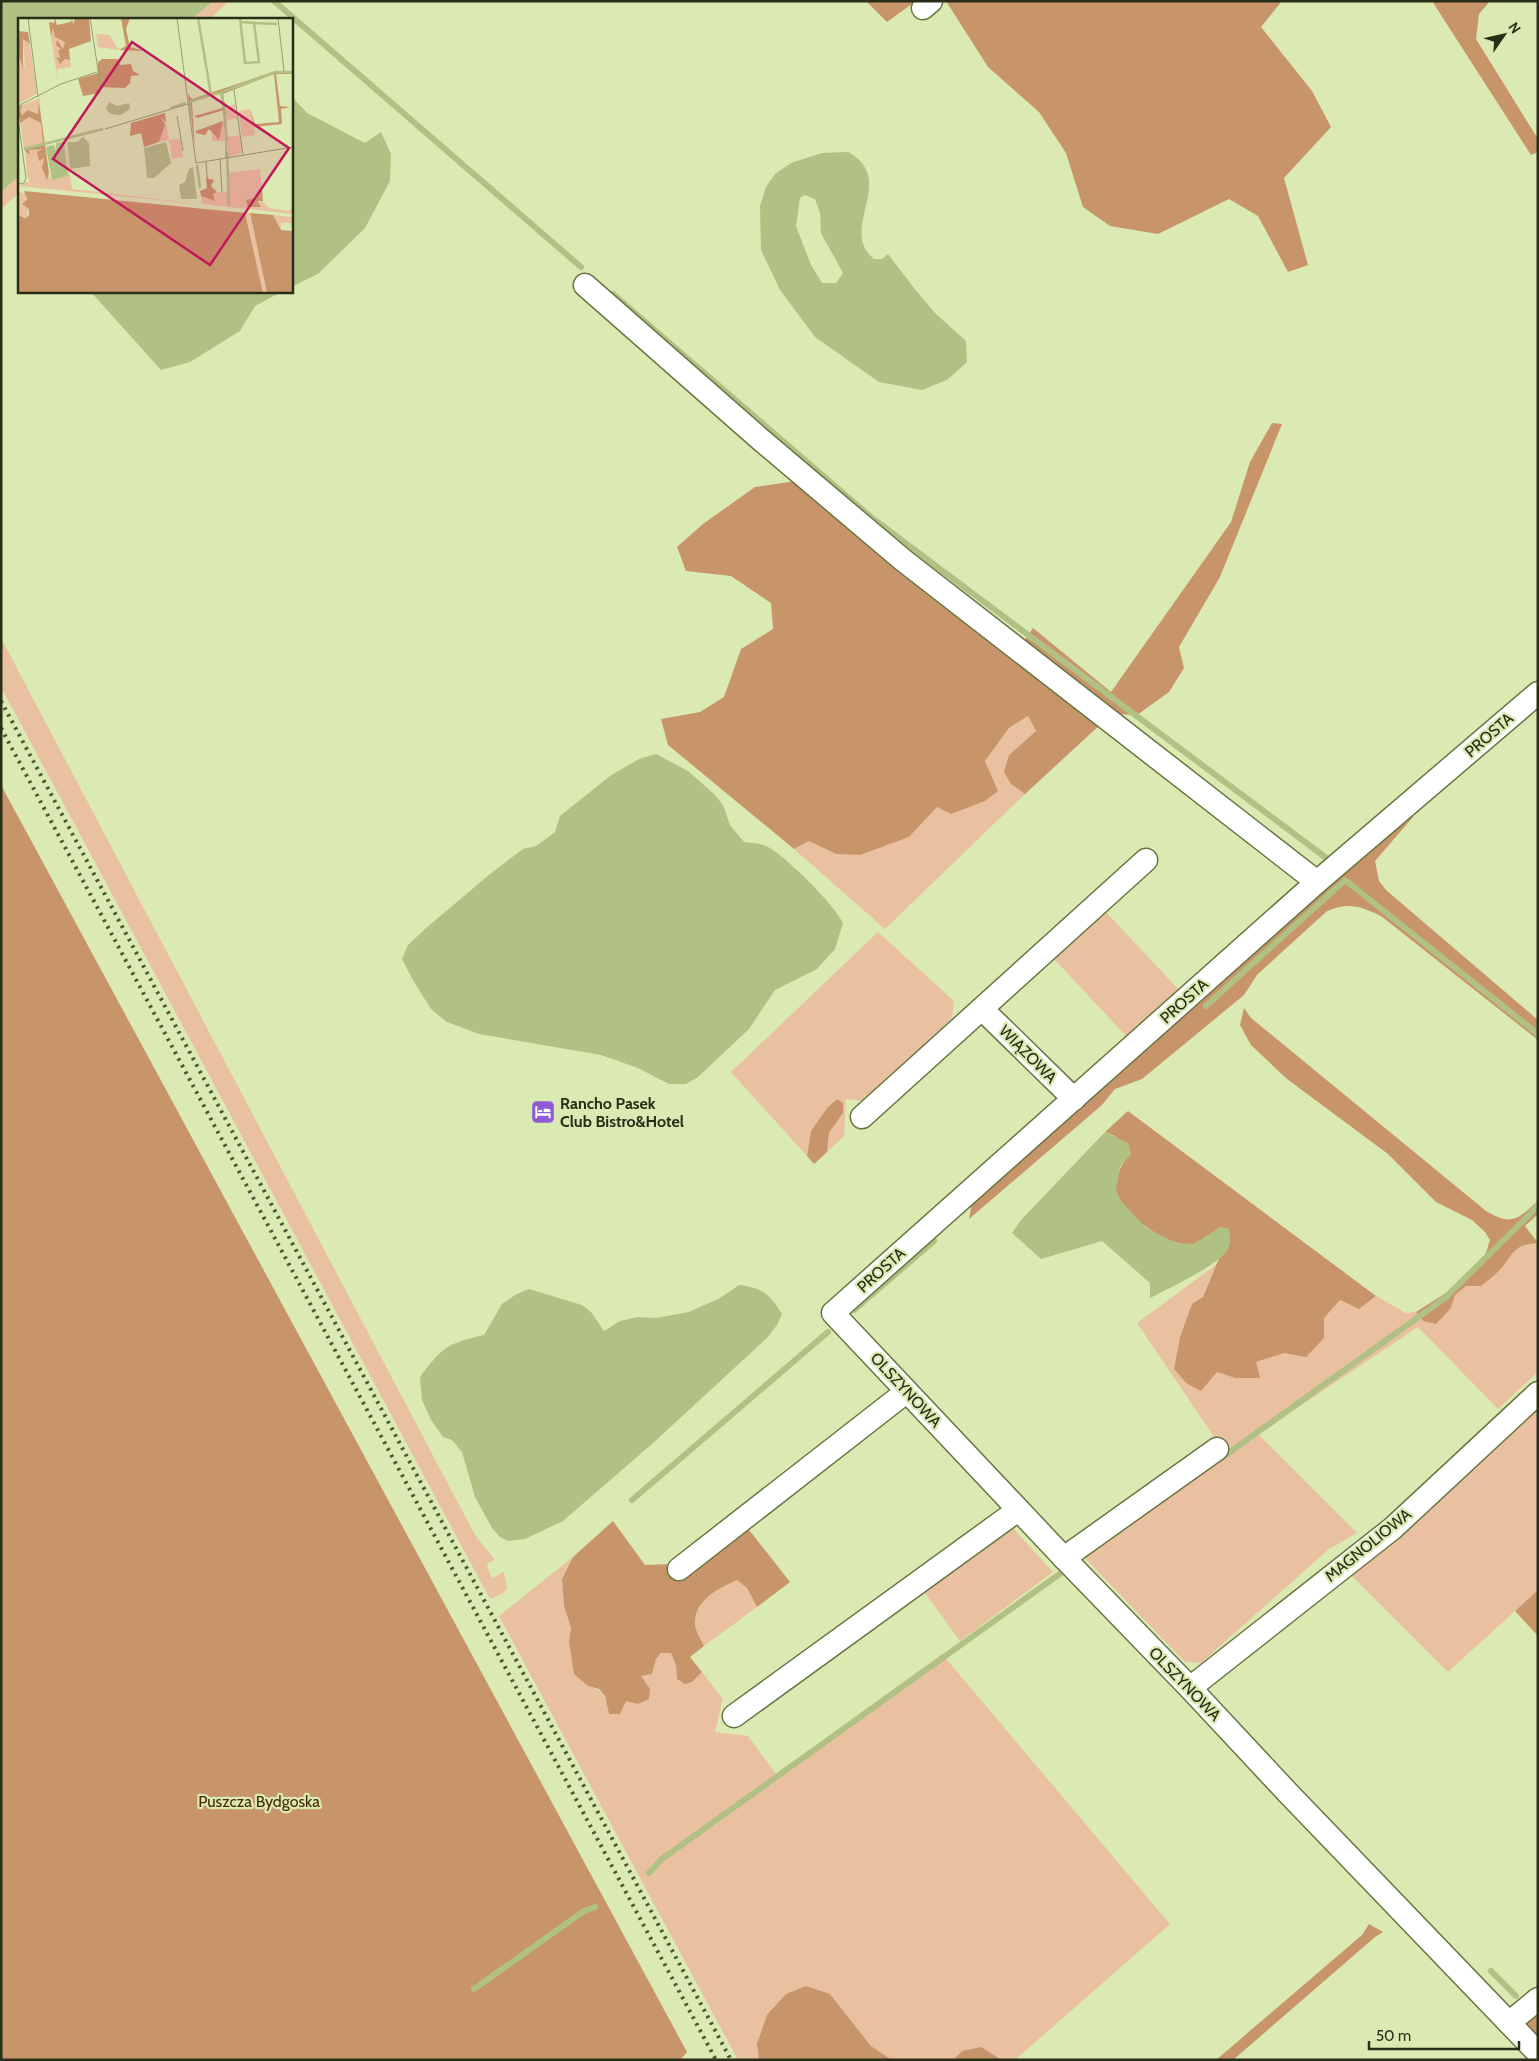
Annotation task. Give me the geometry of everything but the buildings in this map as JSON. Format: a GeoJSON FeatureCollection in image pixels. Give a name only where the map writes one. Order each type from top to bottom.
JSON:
{"type":"FeatureCollection","features":[{"type":"Feature","properties":{"kind":"street"},"geometry":{"type":"LineString","coordinates":[[585,286],[760,439],[903,560],[1317,882]]}},
{"type":"Feature","properties":{"kind":"street","name":"PROSTA"},"geometry":{"type":"LineString","coordinates":[[833,1313],[1317,882],[1538,692]]}},
{"type":"Feature","properties":{"kind":"street"},"geometry":{"type":"LineString","coordinates":[[862,1117],[1146,860]]}},
{"type":"Feature","properties":{"kind":"street","name":"WIĄZOWA"},"geometry":{"type":"LineString","coordinates":[[982,1009],[1074,1099]]}},
{"type":"Feature","properties":{"kind":"street","name":"OLSZYNOWA"},"geometry":{"type":"LineString","coordinates":[[833,1313],[1018,1510],[1190,1688],[1288,1794],[1538,2053]]}},
{"type":"Feature","properties":{"kind":"street"},"geometry":{"type":"LineString","coordinates":[[679,1569],[906,1392]]}},
{"type":"Feature","properties":{"kind":"street","name":"MAGNOLIOWA"},"geometry":{"type":"LineString","coordinates":[[1190,1688],[1394,1528],[1538,1393]]}},
{"type":"Feature","properties":{"kind":"street"},"geometry":{"type":"LineString","coordinates":[[1068,1562],[1216,1449]]}},
{"type":"Feature","properties":{"kind":"street"},"geometry":{"type":"LineString","coordinates":[[734,1716],[1018,1510]]}},
{"type":"Feature","properties":{"kind":"street"},"geometry":{"type":"LineString","coordinates":[[1508,2023],[1538,1999]]}},
{"type":"Feature","properties":{"kind":"shaded area"},"geometry":{"type":"Polygon","coordinates":[[[1,1],[213,1],[193,18],[18,18],[18,177],[1,192],[1,1]]]}},
{"type":"Feature","properties":{"kind":"shaded area"},"geometry":{"type":"Polygon","coordinates":[[[213,1],[229,1],[211,18],[193,18],[213,1]]]}},
{"type":"Feature","properties":{"kind":"shaded area"},"geometry":{"type":"Polygon","coordinates":[[[292,97],[307,113],[365,143],[381,132],[391,154],[390,181],[365,228],[318,274],[292,287],[292,97]]]}},
{"type":"Feature","properties":{"kind":"shaded area"},"geometry":{"type":"Polygon","coordinates":[[[848,152],[862,163],[868,176],[869,190],[863,219],[862,234],[864,247],[874,259],[882,259],[888,254],[935,313],[966,341],[967,362],[947,380],[922,390],[879,382],[815,337],[780,290],[761,250],[760,206],[766,187],[775,174],[791,163],[822,153],[848,152]],[[805,195],[800,198],[796,226],[811,265],[822,283],[836,283],[843,273],[821,233],[820,213],[815,199],[805,195]]]}},
{"type":"Feature","properties":{"kind":"shaded area"},"geometry":{"type":"Polygon","coordinates":[[[18,177],[18,194],[1,209],[1,192],[18,177]]]}},
{"type":"Feature","properties":{"kind":"shaded area"},"geometry":{"type":"Polygon","coordinates":[[[91,292],[281,292],[255,306],[240,331],[190,362],[161,370],[91,292]]]}},
{"type":"Feature","properties":{"kind":"shaded area"},"geometry":{"type":"Polygon","coordinates":[[[1,638],[475,1535],[495,1560],[488,1563],[487,1566],[492,1578],[504,1572],[507,1588],[503,1593],[490,1599],[1,687],[1,638]]]}},
{"type":"Feature","properties":{"kind":"shaded area"},"geometry":{"type":"Polygon","coordinates":[[[1028,716],[1036,731],[1009,755],[1011,784],[1025,794],[885,929],[794,849],[809,841],[836,854],[909,837],[937,807],[998,791],[985,761],[1009,728],[1028,716]]]}},
{"type":"Feature","properties":{"kind":"shaded area"},"geometry":{"type":"Polygon","coordinates":[[[656,754],[688,771],[713,793],[723,805],[730,825],[744,842],[767,846],[810,882],[843,923],[835,949],[817,969],[775,990],[749,1029],[698,1077],[686,1084],[669,1084],[638,1068],[601,1055],[479,1034],[447,1022],[431,1009],[402,959],[408,945],[490,874],[523,849],[536,846],[555,832],[560,816],[610,776],[639,759],[656,754]]]}},
{"type":"Feature","properties":{"kind":"shaded area"},"geometry":{"type":"Polygon","coordinates":[[[1105,911],[1181,992],[1128,1038],[1054,959],[1105,911]]]}},
{"type":"Feature","properties":{"kind":"shaded area"},"geometry":{"type":"Polygon","coordinates":[[[878,932],[954,1001],[952,1018],[865,1101],[846,1099],[844,1136],[827,1152],[829,1133],[843,1113],[843,1103],[836,1099],[827,1108],[811,1131],[807,1156],[731,1072],[878,932]]]}},
{"type":"Feature","properties":{"kind":"shaded area"},"geometry":{"type":"Polygon","coordinates":[[[1105,1132],[1128,1143],[1131,1153],[1120,1167],[1116,1190],[1121,1201],[1145,1227],[1176,1243],[1194,1244],[1220,1227],[1228,1228],[1229,1230],[1229,1246],[1221,1257],[1191,1277],[1150,1298],[1150,1283],[1102,1241],[1041,1259],[1012,1233],[1021,1220],[1105,1132]]]}},
{"type":"Feature","properties":{"kind":"shaded area"},"geometry":{"type":"Polygon","coordinates":[[[1538,1243],[1538,1372],[1498,1409],[1418,1327],[1258,1434],[1357,1533],[1329,1549],[1201,1663],[1185,1662],[1081,1554],[1227,1456],[1137,1323],[1217,1264],[1203,1297],[1180,1337],[1174,1369],[1186,1383],[1217,1372],[1235,1378],[1259,1378],[1255,1362],[1284,1353],[1306,1356],[1324,1318],[1340,1300],[1359,1309],[1376,1296],[1406,1313],[1416,1312],[1423,1321],[1451,1308],[1455,1295],[1466,1285],[1481,1286],[1500,1270],[1519,1248],[1538,1243]]]}},
{"type":"Feature","properties":{"kind":"shaded area"},"geometry":{"type":"Polygon","coordinates":[[[739,1285],[754,1288],[769,1296],[782,1314],[777,1325],[766,1339],[652,1444],[563,1521],[525,1539],[508,1541],[500,1537],[492,1528],[475,1497],[462,1452],[452,1440],[443,1437],[431,1420],[422,1400],[420,1377],[434,1359],[454,1344],[484,1335],[502,1304],[515,1295],[529,1289],[582,1305],[591,1312],[604,1331],[620,1321],[638,1317],[656,1318],[689,1312],[720,1298],[739,1285]]]}},
{"type":"Feature","properties":{"kind":"shaded area"},"geometry":{"type":"Polygon","coordinates":[[[1538,1404],[1538,1590],[1448,1672],[1350,1574],[1538,1404]]]}},
{"type":"Feature","properties":{"kind":"shaded area"},"geometry":{"type":"Polygon","coordinates":[[[1010,1525],[1053,1572],[960,1641],[922,1589],[1010,1525]]]}},
{"type":"Feature","properties":{"kind":"shaded area"},"geometry":{"type":"Polygon","coordinates":[[[573,1557],[562,1579],[564,1606],[571,1628],[569,1642],[588,1686],[602,1693],[607,1703],[609,1714],[626,1701],[641,1676],[652,1674],[656,1659],[661,1653],[671,1652],[676,1665],[677,1679],[692,1682],[702,1672],[723,1699],[715,1732],[748,1736],[776,1774],[942,1654],[1170,1924],[1015,2060],[1002,2060],[999,2057],[962,2051],[953,2060],[892,2060],[871,2046],[830,1994],[757,2044],[759,2060],[738,2060],[499,1616],[573,1557]]]}},
{"type":"Feature","properties":{"kind":"shaded area"},"geometry":{"type":"Polygon","coordinates":[[[737,1580],[747,1588],[757,1607],[704,1646],[695,1626],[699,1608],[709,1596],[737,1580]]]}},
{"type":"Feature","properties":{"kind":"green space"},"geometry":{"type":"Polygon","coordinates":[[[866,1],[916,1],[887,22],[866,1]]]}},
{"type":"Feature","properties":{"kind":"green space"},"geometry":{"type":"Polygon","coordinates":[[[946,1],[1282,1],[1261,27],[1312,91],[1331,127],[1284,178],[1308,265],[1288,272],[1258,216],[1229,199],[1158,234],[1110,226],[1083,207],[1066,153],[1039,112],[988,67],[946,1]]]}},
{"type":"Feature","properties":{"kind":"green space"},"geometry":{"type":"Polygon","coordinates":[[[1432,1],[1490,1],[1479,14],[1476,39],[1538,139],[1538,152],[1531,155],[1432,1]]]}},
{"type":"Feature","properties":{"kind":"green space"},"geometry":{"type":"Polygon","coordinates":[[[1272,423],[1282,424],[1220,577],[1179,647],[1184,668],[1169,692],[1137,715],[1118,714],[1024,641],[1033,628],[1111,692],[1231,522],[1250,462],[1272,423]]]}},
{"type":"Feature","properties":{"kind":"green space"},"geometry":{"type":"Polygon","coordinates":[[[796,481],[1102,723],[1025,794],[1011,784],[1004,772],[1009,755],[1036,731],[1028,716],[1009,728],[985,761],[998,791],[985,801],[951,814],[937,807],[909,837],[860,855],[836,854],[809,841],[794,849],[668,745],[661,719],[700,712],[724,697],[741,649],[773,629],[771,603],[731,576],[686,571],[677,547],[703,524],[755,487],[796,481]]]}},
{"type":"Feature","properties":{"kind":"green space","name":"Puszcza Bydgoska"},"geometry":{"type":"Polygon","coordinates":[[[1,785],[687,2052],[680,2060],[1,2060],[1,785]]]}},
{"type":"Feature","properties":{"kind":"green space"},"geometry":{"type":"Polygon","coordinates":[[[1408,812],[1413,817],[1375,861],[1379,881],[1386,890],[1538,1020],[1538,1040],[1381,916],[1354,906],[1335,908],[1327,911],[1257,975],[1244,995],[1142,1079],[1115,1089],[1102,1105],[969,1219],[972,1202],[1408,812]]]}},
{"type":"Feature","properties":{"kind":"green space"},"geometry":{"type":"Polygon","coordinates":[[[1244,1008],[1251,1018],[1486,1211],[1502,1218],[1514,1219],[1525,1213],[1538,1201],[1538,1214],[1525,1226],[1538,1243],[1523,1246],[1515,1251],[1500,1270],[1481,1286],[1466,1286],[1455,1295],[1451,1308],[1436,1324],[1423,1321],[1416,1312],[1455,1287],[1473,1271],[1485,1255],[1490,1240],[1485,1232],[1472,1220],[1436,1202],[1388,1154],[1287,1079],[1251,1045],[1240,1025],[1244,1008]]]}},
{"type":"Feature","properties":{"kind":"green space"},"geometry":{"type":"Polygon","coordinates":[[[837,1099],[843,1103],[843,1113],[829,1133],[827,1152],[814,1164],[807,1156],[811,1131],[827,1108],[837,1099]]]}},
{"type":"Feature","properties":{"kind":"green space"},"geometry":{"type":"Polygon","coordinates":[[[1128,1111],[1376,1296],[1359,1309],[1340,1300],[1324,1318],[1324,1338],[1306,1357],[1284,1353],[1256,1362],[1260,1378],[1235,1378],[1217,1372],[1201,1391],[1186,1383],[1174,1369],[1180,1337],[1192,1304],[1203,1297],[1220,1256],[1227,1250],[1220,1227],[1200,1242],[1183,1244],[1160,1236],[1148,1228],[1120,1201],[1115,1187],[1117,1176],[1131,1153],[1115,1136],[1105,1132],[1128,1111]]]}},
{"type":"Feature","properties":{"kind":"green space"},"geometry":{"type":"Polygon","coordinates":[[[613,1521],[645,1565],[674,1564],[746,1526],[790,1582],[757,1607],[747,1588],[737,1580],[715,1591],[703,1601],[696,1615],[695,1624],[697,1632],[704,1646],[690,1657],[702,1672],[692,1682],[685,1684],[677,1679],[676,1665],[671,1653],[661,1653],[656,1659],[652,1674],[641,1676],[650,1689],[649,1699],[638,1704],[626,1701],[620,1714],[609,1714],[605,1696],[599,1689],[588,1686],[574,1674],[569,1642],[571,1628],[564,1606],[562,1579],[573,1557],[613,1521]]]}},
{"type":"Feature","properties":{"kind":"green space"},"geometry":{"type":"Polygon","coordinates":[[[1538,1590],[1538,1636],[1515,1611],[1538,1590]]]}},
{"type":"Feature","properties":{"kind":"green space"},"geometry":{"type":"Polygon","coordinates":[[[1369,1924],[1383,1932],[1233,2060],[1216,2060],[1362,1935],[1369,1924]]]}},
{"type":"Feature","properties":{"kind":"green space"},"geometry":{"type":"Polygon","coordinates":[[[806,1986],[830,1994],[871,2046],[892,2060],[759,2060],[757,2044],[767,2015],[786,1994],[806,1986]]]}},
{"type":"Feature","properties":{"kind":"green space"},"geometry":{"type":"Polygon","coordinates":[[[1538,2007],[1538,2036],[1522,2020],[1538,2007]]]}},
{"type":"Feature","properties":{"kind":"green space"},"geometry":{"type":"Polygon","coordinates":[[[981,2047],[1002,2060],[953,2060],[962,2051],[981,2047]]]}},
{"type":"Feature","properties":{"kind":"waterway"},"geometry":{"type":"LineString","coordinates":[[274,1],[581,267]]}},
{"type":"Feature","properties":{"kind":"waterway"},"geometry":{"type":"LineString","coordinates":[[613,294],[872,518],[1329,860]]}},
{"type":"Feature","properties":{"kind":"waterway"},"geometry":{"type":"LineString","coordinates":[[1206,1006],[1345,880],[1538,1034]]}},
{"type":"Feature","properties":{"kind":"waterway"},"geometry":{"type":"LineString","coordinates":[[1220,1459],[1445,1298],[1538,1206]]}},
{"type":"Feature","properties":{"kind":"waterway"},"geometry":{"type":"LineString","coordinates":[[854,1310],[934,1241]]}},
{"type":"Feature","properties":{"kind":"waterway"},"geometry":{"type":"LineString","coordinates":[[632,1500],[828,1332]]}},
{"type":"Feature","properties":{"kind":"waterway"},"geometry":{"type":"LineString","coordinates":[[649,1873],[662,1859],[1068,1568]]}},
{"type":"Feature","properties":{"kind":"waterway"},"geometry":{"type":"LineString","coordinates":[[474,1989],[584,1911],[595,1907]]}},
{"type":"Feature","properties":{"kind":"waterway"},"geometry":{"type":"LineString","coordinates":[[1491,1971],[1516,1996]]}},
{"type":"Feature","properties":{"kind":"railway"},"geometry":{"type":"LineString","coordinates":[[1,701],[731,2060]]}},
{"type":"Feature","properties":{"kind":"railway"},"geometry":{"type":"LineString","coordinates":[[1,728],[716,2060]]}},
{"type":"Feature","properties":{"kind":"place","name":"Rancho Pasek Club Bistro&Hotel"},"geometry":{"type":"Point","coordinates":[543,1112]}}]}
